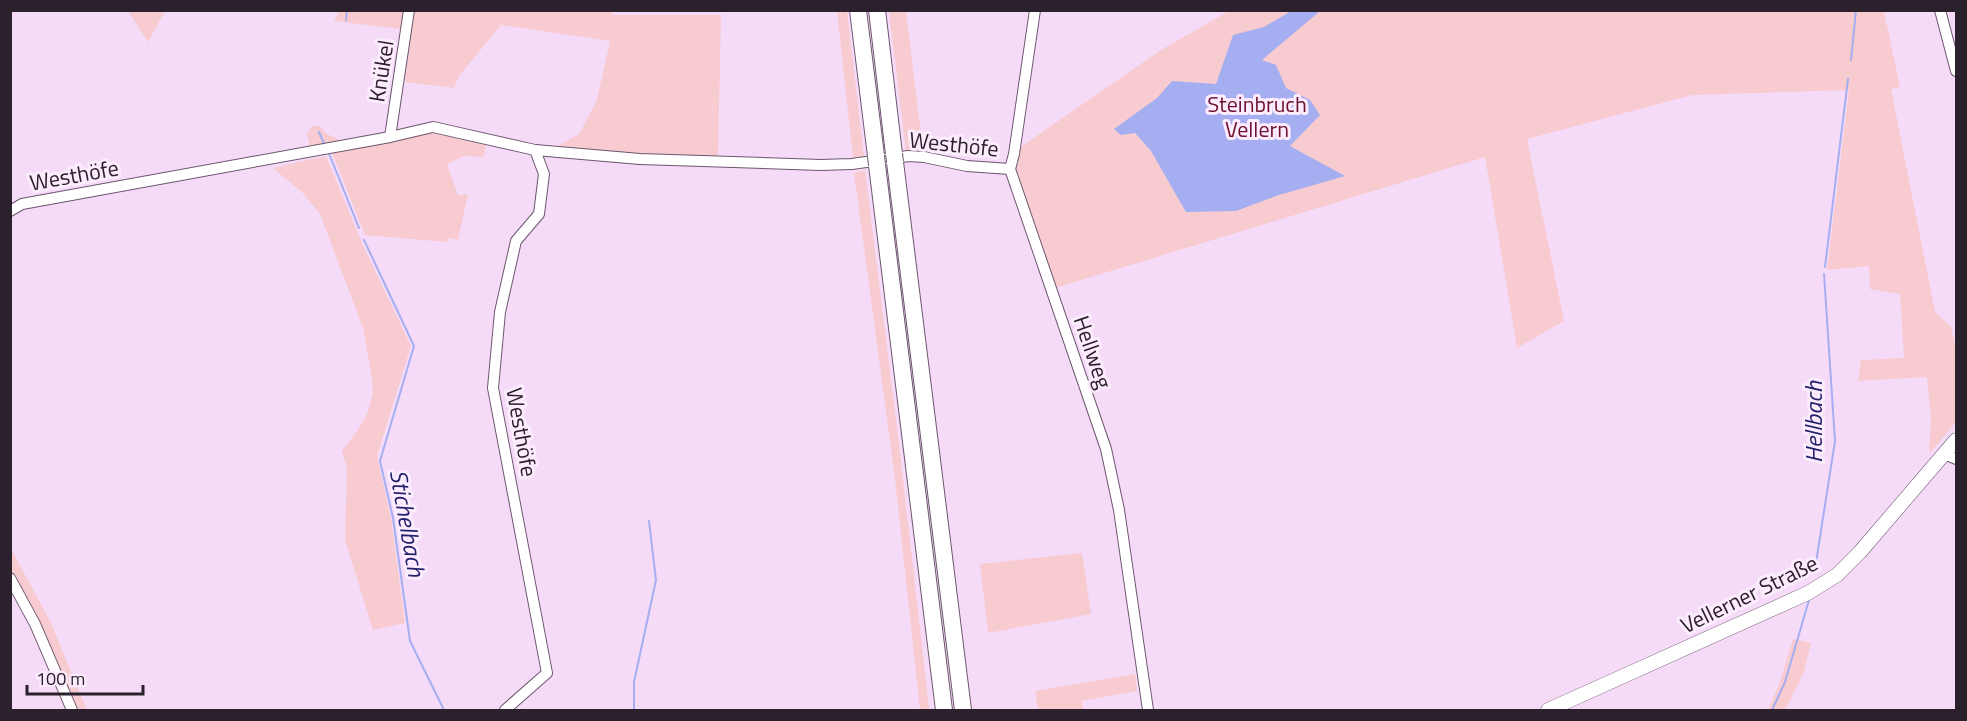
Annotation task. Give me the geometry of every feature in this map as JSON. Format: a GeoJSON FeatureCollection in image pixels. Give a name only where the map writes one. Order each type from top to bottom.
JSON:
{"type":"FeatureCollection","features":[{"type":"Feature","properties":{"kind":"highway"},"geometry":{"type":"LineString","coordinates":[[858,10],[944,711]]}},
{"type":"Feature","properties":{"kind":"highway"},"geometry":{"type":"LineString","coordinates":[[877,10],[963,711]]}},
{"type":"Feature","properties":{"kind":"main road","name":"Vellerner Straße"},"geometry":{"type":"LineString","coordinates":[[1548,711],[1808,593],[1837,575],[1950,456],[1956,440]]}},
{"type":"Feature","properties":{"kind":"street","name":"Knükel"},"geometry":{"type":"LineString","coordinates":[[390,137],[409,10]]}},
{"type":"Feature","properties":{"kind":"street"},"geometry":{"type":"LineString","coordinates":[[1010,169],[1035,10]]}},
{"type":"Feature","properties":{"kind":"street"},"geometry":{"type":"LineString","coordinates":[[1940,10],[1956,71]]}},
{"type":"Feature","properties":{"kind":"street","name":"Westhöfe"},"geometry":{"type":"LineString","coordinates":[[10,211],[22,204],[390,137],[432,127],[535,150],[640,159],[821,165],[852,164],[908,156],[967,166],[1010,169]]}},
{"type":"Feature","properties":{"kind":"street","name":"Westhöfe"},"geometry":{"type":"LineString","coordinates":[[505,711],[547,673],[493,388],[500,312],[516,241],[539,214],[544,174],[535,150]]}},
{"type":"Feature","properties":{"kind":"street","name":"Hellweg"},"geometry":{"type":"LineString","coordinates":[[1010,169],[1106,449],[1119,510],[1148,711]]}},
{"type":"Feature","properties":{"kind":"street"},"geometry":{"type":"LineString","coordinates":[[10,578],[35,624],[72,711]]}},
{"type":"Feature","properties":{"kind":"green space"},"geometry":{"type":"Polygon","coordinates":[[[611,10],[612,15],[721,15],[718,157],[628,154],[555,148],[579,134],[597,100],[610,41],[501,25],[459,76],[454,88],[405,82],[414,11],[611,10]]]}},
{"type":"Feature","properties":{"kind":"green space"},"geometry":{"type":"Polygon","coordinates":[[[128,11],[165,11],[148,42],[128,11]]]}},
{"type":"Feature","properties":{"kind":"green space"},"geometry":{"type":"Polygon","coordinates":[[[339,11],[405,11],[402,29],[334,21],[339,11]]]}},
{"type":"Feature","properties":{"kind":"green space"},"geometry":{"type":"Polygon","coordinates":[[[837,11],[847,11],[864,157],[853,158],[837,11]]]}},
{"type":"Feature","properties":{"kind":"green space"},"geometry":{"type":"Polygon","coordinates":[[[889,11],[906,11],[923,151],[906,152],[889,11]]]}},
{"type":"Feature","properties":{"kind":"green space","name":"Steinbruch Vellern"},"geometry":{"type":"Polygon","coordinates":[[[1229,11],[1884,11],[1900,88],[1891,89],[1935,312],[1951,327],[1956,351],[1956,422],[1929,454],[1931,421],[1927,377],[1858,381],[1861,360],[1904,358],[1900,294],[1870,289],[1869,266],[1827,270],[1849,90],[1692,95],[1527,139],[1564,321],[1517,348],[1485,157],[1055,288],[1010,169],[1019,148],[1161,50],[1229,11]]]}},
{"type":"Feature","properties":{"kind":"green space"},"geometry":{"type":"Polygon","coordinates":[[[312,126],[320,126],[325,133],[342,141],[311,149],[307,134],[312,126]]]}},
{"type":"Feature","properties":{"kind":"green space"},"geometry":{"type":"Polygon","coordinates":[[[432,131],[486,141],[484,157],[464,156],[447,164],[458,195],[468,194],[458,240],[448,238],[447,242],[365,235],[332,153],[432,131]]]}},
{"type":"Feature","properties":{"kind":"green space"},"geometry":{"type":"Polygon","coordinates":[[[326,156],[362,243],[411,346],[377,456],[391,518],[405,623],[373,630],[345,540],[347,468],[342,451],[368,412],[373,393],[363,328],[320,214],[302,192],[273,168],[326,156]]]}},
{"type":"Feature","properties":{"kind":"green space"},"geometry":{"type":"Polygon","coordinates":[[[865,170],[929,708],[920,710],[895,479],[854,173],[865,170]]]}},
{"type":"Feature","properties":{"kind":"green space"},"geometry":{"type":"Polygon","coordinates":[[[10,547],[50,621],[87,710],[76,710],[46,639],[11,572],[10,547]]]}},
{"type":"Feature","properties":{"kind":"green space"},"geometry":{"type":"Polygon","coordinates":[[[1082,553],[1091,614],[988,633],[980,564],[1082,553]]]}},
{"type":"Feature","properties":{"kind":"green space"},"geometry":{"type":"Polygon","coordinates":[[[1793,639],[1811,643],[1804,672],[1785,710],[1768,710],[1779,685],[1793,639]]]}},
{"type":"Feature","properties":{"kind":"green space"},"geometry":{"type":"Polygon","coordinates":[[[1135,674],[1137,691],[1082,701],[1083,710],[1038,710],[1035,691],[1135,674]]]}},
{"type":"Feature","properties":{"kind":"water"},"geometry":{"type":"Polygon","coordinates":[[[1293,10],[1320,11],[1262,60],[1276,65],[1286,88],[1310,100],[1320,115],[1290,146],[1345,176],[1279,195],[1236,211],[1186,212],[1151,151],[1135,133],[1121,135],[1114,129],[1157,98],[1172,81],[1216,84],[1233,35],[1264,27],[1293,10]]]}},
{"type":"Feature","properties":{"kind":"waterway","name":"Stichelbach"},"geometry":{"type":"LineString","coordinates":[[346,20],[347,10]]}},
{"type":"Feature","properties":{"kind":"waterway","name":"Hellbach"},"geometry":{"type":"LineString","coordinates":[[1851,60],[1856,10]]}},
{"type":"Feature","properties":{"kind":"waterway","name":"Hellbach"},"geometry":{"type":"LineString","coordinates":[[1825,267],[1848,79]]}},
{"type":"Feature","properties":{"kind":"waterway","name":"Stichelbach"},"geometry":{"type":"LineString","coordinates":[[319,132],[325,146]]}},
{"type":"Feature","properties":{"kind":"waterway","name":"Stichelbach"},"geometry":{"type":"LineString","coordinates":[[328,151],[359,228]]}},
{"type":"Feature","properties":{"kind":"waterway","name":"Stichelbach"},"geometry":{"type":"LineString","coordinates":[[364,240],[414,346],[380,461],[393,518],[410,641],[444,710]]}},
{"type":"Feature","properties":{"kind":"waterway","name":"Hellbach"},"geometry":{"type":"LineString","coordinates":[[1815,569],[1835,441],[1824,274]]}},
{"type":"Feature","properties":{"kind":"waterway"},"geometry":{"type":"LineString","coordinates":[[634,710],[634,682],[656,580],[649,521]]}},
{"type":"Feature","properties":{"kind":"waterway","name":"Hellbach"},"geometry":{"type":"LineString","coordinates":[[1772,710],[1785,682],[1809,600]]}}]}
